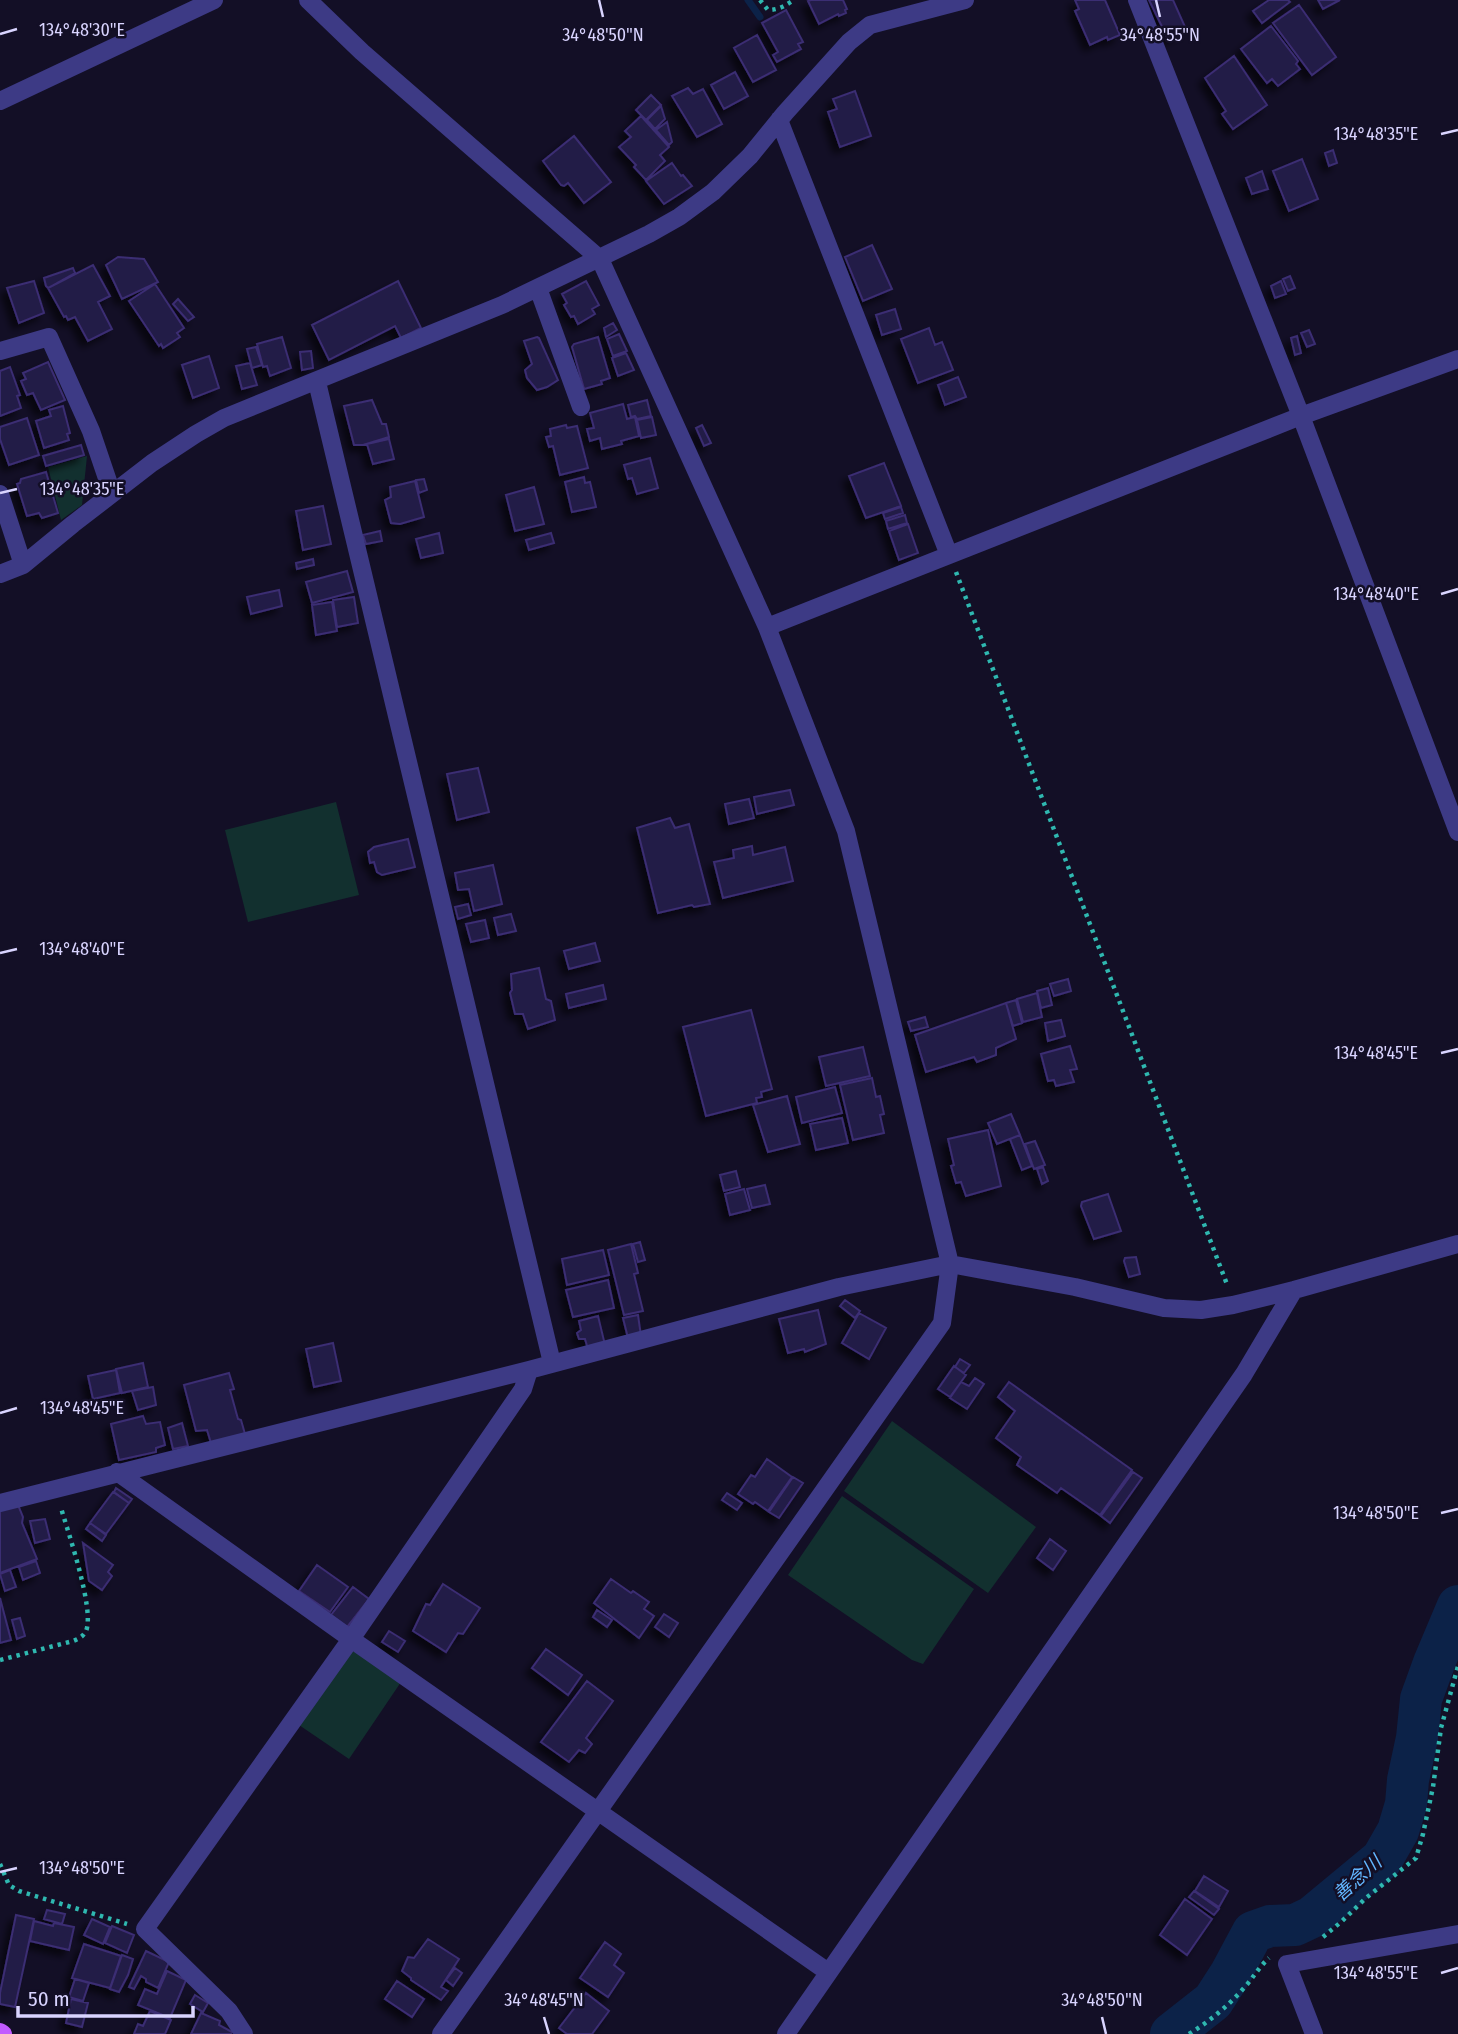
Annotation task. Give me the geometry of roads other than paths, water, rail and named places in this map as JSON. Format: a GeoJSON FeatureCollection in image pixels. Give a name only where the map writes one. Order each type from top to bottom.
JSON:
{"type":"FeatureCollection","features":[{"type":"Feature","properties":{"kind":"street"},"geometry":{"type":"LineString","coordinates":[[2,96],[214,0]]}},
{"type":"Feature","properties":{"kind":"street"},"geometry":{"type":"LineString","coordinates":[[308,0],[362,52],[600,259],[767,627],[846,831],[950,1264],[942,1323],[440,2034]]}},
{"type":"Feature","properties":{"kind":"street"},"geometry":{"type":"LineString","coordinates":[[0,574],[23,565],[111,494],[174,448],[224,418],[491,310],[600,259],[679,217],[713,192],[750,156],[849,42],[870,25],[965,0]]}},
{"type":"Feature","properties":{"kind":"street"},"geometry":{"type":"LineString","coordinates":[[1137,0],[1301,416],[1458,832]]}},
{"type":"Feature","properties":{"kind":"street"},"geometry":{"type":"LineString","coordinates":[[779,120],[949,555]]}},
{"type":"Feature","properties":{"kind":"street"},"geometry":{"type":"LineString","coordinates":[[538,288],[581,408]]}},
{"type":"Feature","properties":{"kind":"street"},"geometry":{"type":"LineString","coordinates":[[0,351],[49,337],[91,431],[111,494]]}},
{"type":"Feature","properties":{"kind":"street"},"geometry":{"type":"LineString","coordinates":[[767,627],[1301,416],[1458,359]]}},
{"type":"Feature","properties":{"kind":"street"},"geometry":{"type":"LineString","coordinates":[[317,382],[552,1363]]}},
{"type":"Feature","properties":{"kind":"street"},"geometry":{"type":"LineString","coordinates":[[0,494],[23,565]]}},
{"type":"Feature","properties":{"kind":"street"},"geometry":{"type":"LineString","coordinates":[[0,1503],[529,1370],[839,1287],[950,1264],[1075,1286],[1164,1308],[1201,1310],[1294,1290],[1458,1244]]}},
{"type":"Feature","properties":{"kind":"street"},"geometry":{"type":"LineString","coordinates":[[786,2034],[1244,1374],[1294,1290]]}},
{"type":"Feature","properties":{"kind":"street"},"geometry":{"type":"LineString","coordinates":[[244,2034],[229,2011],[145,1929],[351,1639],[523,1389],[529,1370]]}},
{"type":"Feature","properties":{"kind":"street"},"geometry":{"type":"LineString","coordinates":[[117,1472],[828,1972]]}},
{"type":"Feature","properties":{"kind":"street"},"geometry":{"type":"LineString","coordinates":[[1314,2034],[1287,1964],[1458,1934]]}},
{"type":"Feature","properties":{"kind":"waterway"},"geometry":{"type":"LineString","coordinates":[[748,0],[760,17]]}},
{"type":"Feature","properties":{"kind":"waterway","name":"善念川"},"geometry":{"type":"LineString","coordinates":[[1171,2034],[1213,2001],[1253,1932],[1270,1926],[1295,1925],[1312,1917],[1382,1859],[1398,1831],[1406,1804],[1421,1699],[1458,1606]]}}]}
